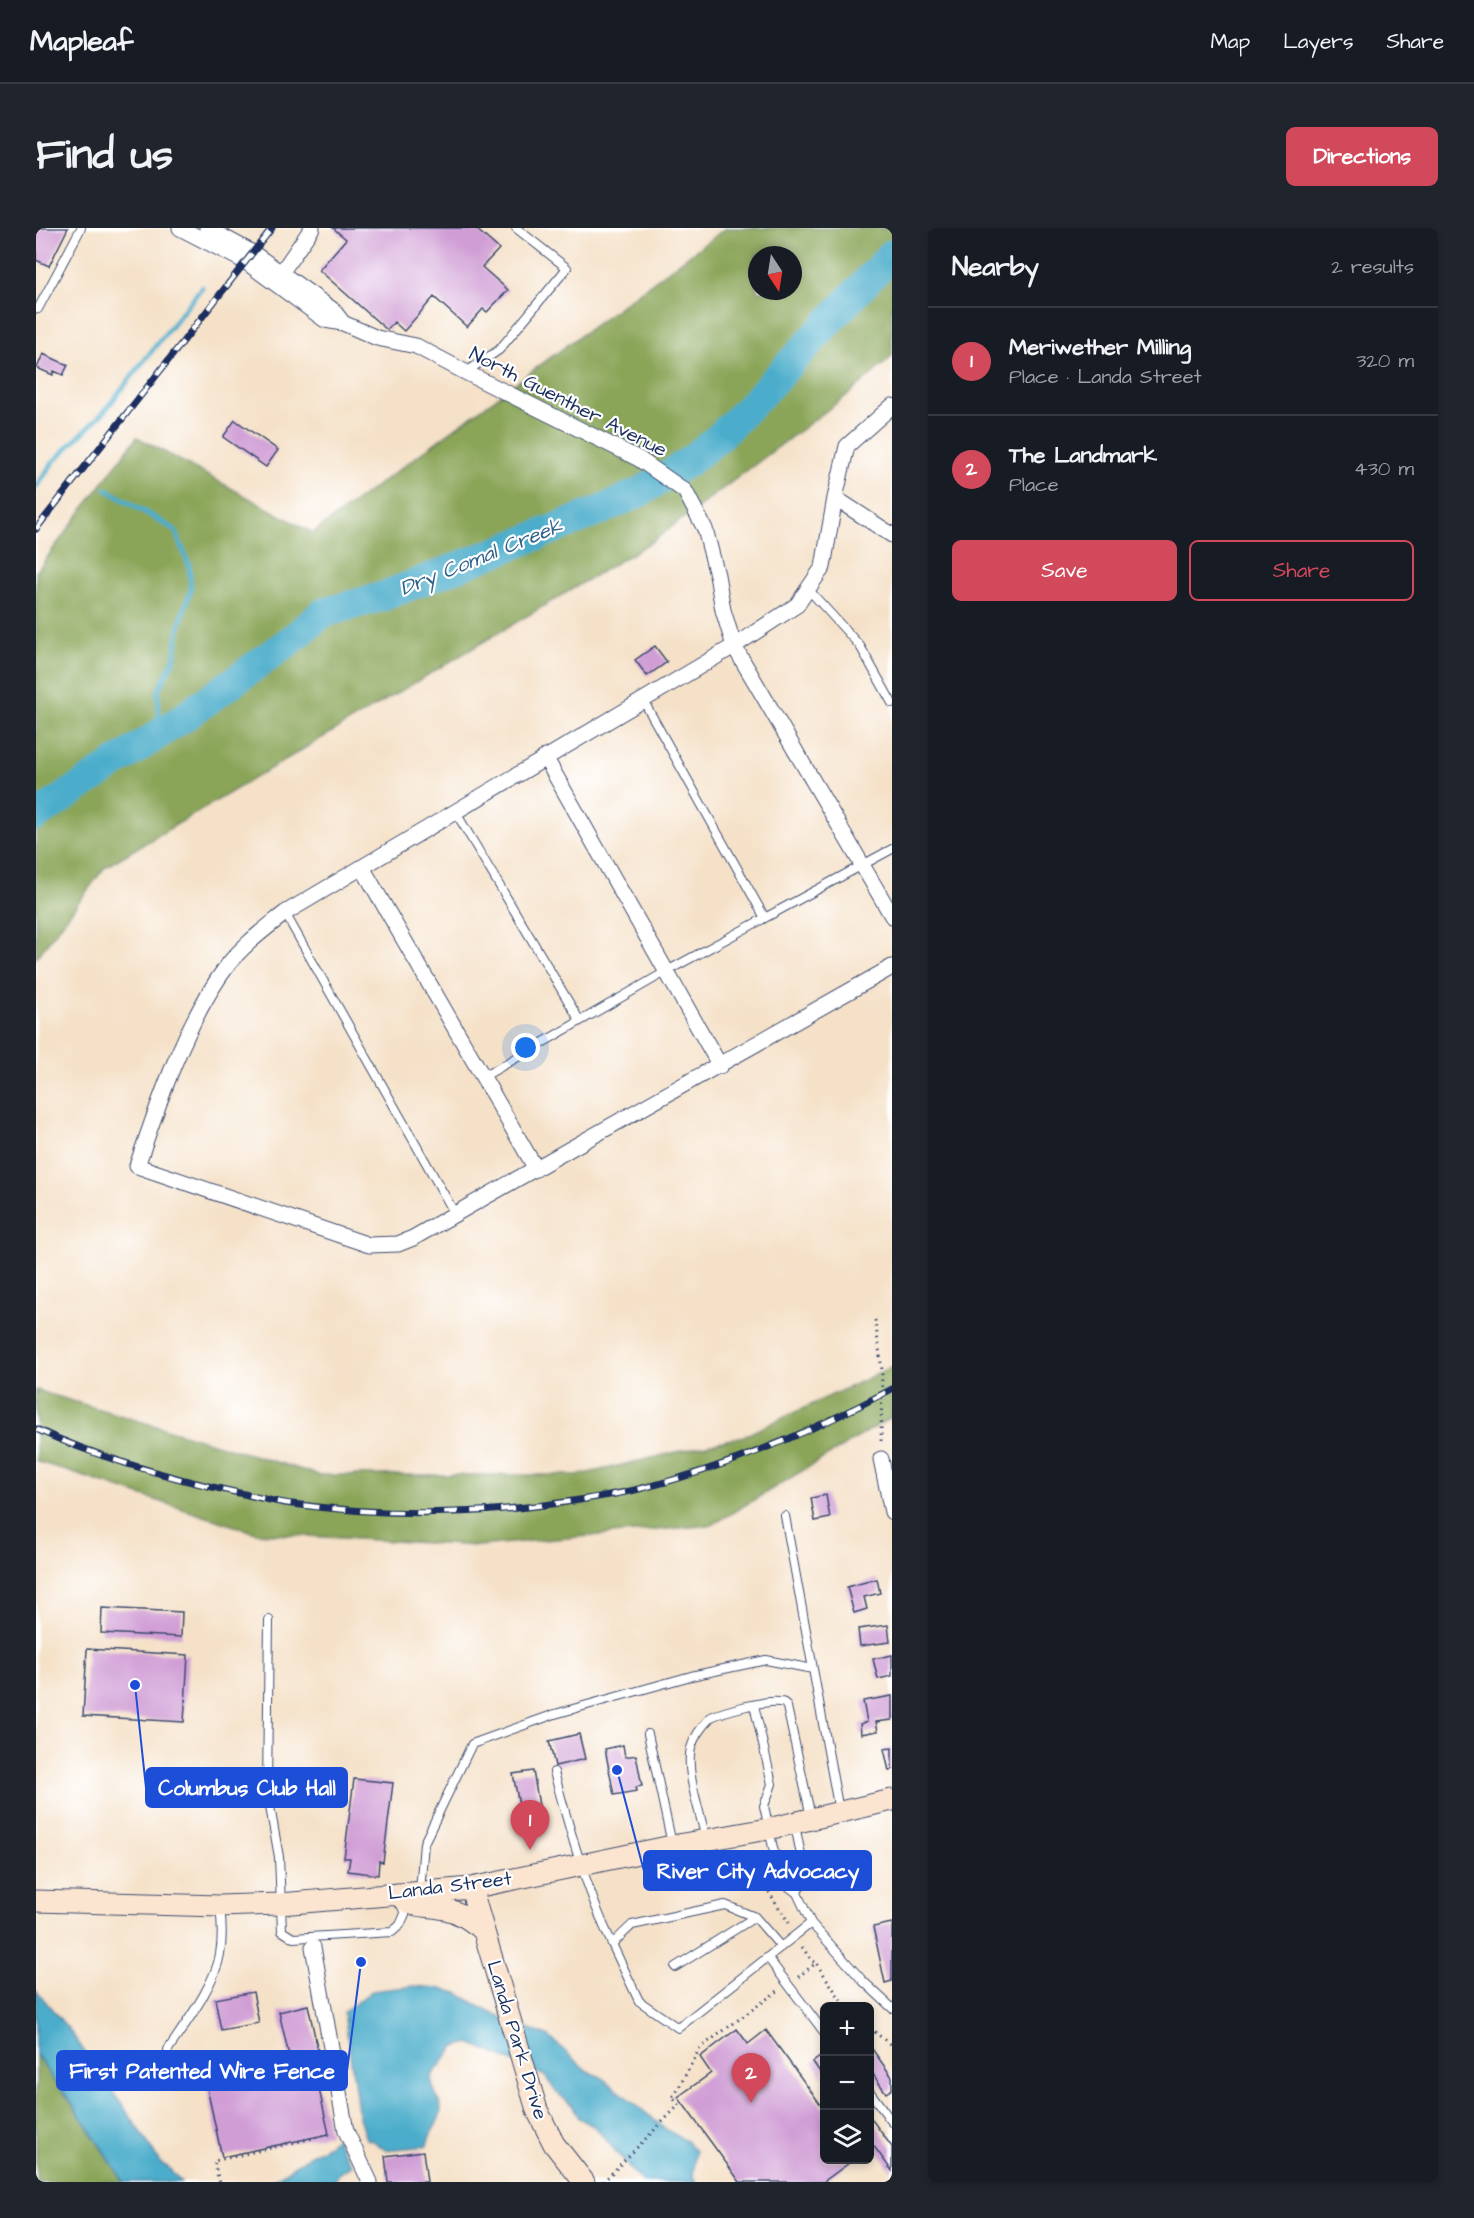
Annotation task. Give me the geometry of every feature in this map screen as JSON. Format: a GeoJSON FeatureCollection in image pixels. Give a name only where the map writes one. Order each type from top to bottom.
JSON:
{"type":"FeatureCollection","features":[{"type":"Feature","properties":{"kind":"main road","name":"Landa Street"},"geometry":{"type":"LineString","coordinates":[[36,1901],[147,1905],[280,1904],[471,1888],[803,1821],[892,1800]]}},
{"type":"Feature","properties":{"kind":"main road","name":"Landa Park Drive"},"geometry":{"type":"LineString","coordinates":[[471,1888],[537,2110],[554,2144],[584,2182]]}},
{"type":"Feature","properties":{"kind":"main road"},"geometry":{"type":"LineString","coordinates":[[396,1893],[409,1904],[441,1908],[463,1915],[482,1929]]}},
{"type":"Feature","properties":{"kind":"street","name":"North Guenther Avenue"},"geometry":{"type":"LineString","coordinates":[[180,228],[246,262],[326,320],[343,323],[377,338],[416,346],[639,459],[685,490],[705,529],[723,610],[734,646],[892,916]]}},
{"type":"Feature","properties":{"kind":"street","name":"North Guenther Avenue"},"geometry":{"type":"LineString","coordinates":[[207,228],[254,253],[333,310],[343,323]]}},
{"type":"Feature","properties":{"kind":"street"},"geometry":{"type":"LineString","coordinates":[[281,273],[312,228]]}},
{"type":"Feature","properties":{"kind":"street"},"geometry":{"type":"LineString","coordinates":[[890,408],[847,446],[823,567],[797,605],[734,646],[285,913],[259,933],[228,965],[203,1003],[158,1108],[137,1166],[369,1245],[398,1244],[413,1238],[892,968]]}},
{"type":"Feature","properties":{"kind":"street"},"geometry":{"type":"LineString","coordinates":[[835,498],[892,535]]}},
{"type":"Feature","properties":{"kind":"street"},"geometry":{"type":"LineString","coordinates":[[545,757],[720,1066]]}},
{"type":"Feature","properties":{"kind":"street"},"geometry":{"type":"LineString","coordinates":[[362,867],[536,1169]]}},
{"type":"Feature","properties":{"kind":"street"},"geometry":{"type":"LineString","coordinates":[[881,1459],[888,1474],[892,1512]]}},
{"type":"Feature","properties":{"kind":"street"},"geometry":{"type":"LineString","coordinates":[[313,1947],[346,2131],[370,2182]]}},
{"type":"Feature","properties":{"kind":"lane"},"geometry":{"type":"LineString","coordinates":[[38,309],[81,228]]}},
{"type":"Feature","properties":{"kind":"lane"},"geometry":{"type":"LineString","coordinates":[[465,372],[499,350],[567,268],[516,228]]}},
{"type":"Feature","properties":{"kind":"lane"},"geometry":{"type":"LineString","coordinates":[[808,588],[860,646],[892,703]]}},
{"type":"Feature","properties":{"kind":"lane"},"geometry":{"type":"LineString","coordinates":[[643,700],[765,918]]}},
{"type":"Feature","properties":{"kind":"lane"},"geometry":{"type":"LineString","coordinates":[[455,811],[580,1021]]}},
{"type":"Feature","properties":{"kind":"lane"},"geometry":{"type":"LineString","coordinates":[[483,1077],[667,971],[892,849]]}},
{"type":"Feature","properties":{"kind":"lane"},"geometry":{"type":"LineString","coordinates":[[285,913],[455,1214]]}},
{"type":"Feature","properties":{"kind":"lane"},"geometry":{"type":"LineString","coordinates":[[785,1516],[839,1812]]}},
{"type":"Feature","properties":{"kind":"lane"},"geometry":{"type":"LineString","coordinates":[[269,1620],[267,1790],[279,1857],[282,1931],[293,1938],[392,1932],[400,1925],[405,1914],[396,1893]]}},
{"type":"Feature","properties":{"kind":"lane"},"geometry":{"type":"LineString","coordinates":[[420,1891],[424,1843],[472,1744],[555,1714],[701,1673],[766,1660],[813,1669]]}},
{"type":"Feature","properties":{"kind":"lane"},"geometry":{"type":"LineString","coordinates":[[706,1840],[692,1778],[690,1758],[692,1745],[705,1722],[711,1717],[754,1705],[779,1701],[784,1703],[787,1707],[803,1821],[805,1875],[797,1893]]}},
{"type":"Feature","properties":{"kind":"lane"},"geometry":{"type":"LineString","coordinates":[[754,1705],[772,1784],[764,1806],[780,1880],[797,1893],[811,1923],[863,1981],[891,2006]]}},
{"type":"Feature","properties":{"kind":"lane"},"geometry":{"type":"LineString","coordinates":[[648,1734],[672,1846]]}},
{"type":"Feature","properties":{"kind":"lane"},"geometry":{"type":"LineString","coordinates":[[554,1772],[580,1865],[595,1907],[639,2001],[678,2028],[811,1923]]}},
{"type":"Feature","properties":{"kind":"lane"},"geometry":{"type":"LineString","coordinates":[[168,2050],[206,1991],[220,1957],[222,1931],[220,1905]]}},
{"type":"Feature","properties":{"kind":"lane"},"geometry":{"type":"LineString","coordinates":[[612,1944],[632,1925],[725,1905],[755,1917],[781,1947]]}},
{"type":"Feature","properties":{"kind":"lane"},"geometry":{"type":"LineString","coordinates":[[675,1967],[755,1917]]}},
{"type":"Feature","properties":{"kind":"lane"},"geometry":{"type":"LineString","coordinates":[[768,1958],[820,2026]]}},
{"type":"Feature","properties":{"kind":"lane"},"geometry":{"type":"LineString","coordinates":[[874,2097],[892,2122]]}},
{"type":"Feature","properties":{"kind":"path"},"geometry":{"type":"LineString","coordinates":[[875,1320],[882,1370],[881,1459]]}},
{"type":"Feature","properties":{"kind":"path"},"geometry":{"type":"LineString","coordinates":[[755,1865],[765,1886],[789,1923]]}},
{"type":"Feature","properties":{"kind":"path"},"geometry":{"type":"LineString","coordinates":[[802,1947],[843,2002]]}},
{"type":"Feature","properties":{"kind":"path"},"geometry":{"type":"LineString","coordinates":[[798,1977],[816,1964]]}},
{"type":"Feature","properties":{"kind":"path"},"geometry":{"type":"LineString","coordinates":[[603,2182],[679,2105],[672,2097],[700,2048],[778,1990]]}},
{"type":"Feature","properties":{"kind":"path"},"geometry":{"type":"LineString","coordinates":[[874,2031],[892,2046]]}},
{"type":"Feature","properties":{"kind":"path"},"geometry":{"type":"LineString","coordinates":[[219,2182],[214,2161],[336,2133]]}},
{"type":"Feature","properties":{"kind":"green space"},"geometry":{"type":"Polygon","coordinates":[[[726,228],[892,228],[892,357],[850,393],[653,541],[105,867],[36,958],[36,572],[137,437],[313,533],[726,228]]]}},
{"type":"Feature","properties":{"kind":"green space"},"geometry":{"type":"Polygon","coordinates":[[[892,1367],[892,1417],[712,1525],[478,1546],[256,1533],[36,1461],[36,1390],[319,1475],[580,1475],[744,1436],[892,1367]]]}},
{"type":"Feature","properties":{"kind":"green space"},"geometry":{"type":"Polygon","coordinates":[[[36,2054],[69,2099],[124,2182],[36,2182],[36,2054]]]}},
{"type":"Feature","properties":{"kind":"water"},"geometry":{"type":"Polygon","coordinates":[[[414,1986],[458,1993],[485,2010],[549,2037],[586,2070],[603,2078],[667,2130],[688,2142],[696,2151],[693,2177],[696,2182],[642,2182],[595,2127],[579,2118],[572,2105],[556,2092],[545,2076],[470,2043],[454,2047],[431,2077],[441,2109],[427,2146],[385,2150],[372,2140],[366,2139],[359,2117],[344,2012],[372,1991],[414,1986]]]}},
{"type":"Feature","properties":{"kind":"water"},"geometry":{"type":"Polygon","coordinates":[[[36,1990],[70,2031],[160,2163],[168,2167],[181,2182],[124,2182],[36,2054],[36,1990]]]}},
{"type":"Feature","properties":{"kind":"water"},"geometry":{"type":"Polygon","coordinates":[[[336,2138],[352,2166],[340,2172],[334,2182],[270,2182],[329,2145],[336,2138]]]}},
{"type":"Feature","properties":{"kind":"building"},"geometry":{"type":"Polygon","coordinates":[[[36,228],[68,228],[49,266],[36,260],[36,228]]]}},
{"type":"Feature","properties":{"kind":"building"},"geometry":{"type":"Polygon","coordinates":[[[333,228],[475,228],[499,249],[482,267],[508,290],[487,312],[483,309],[467,327],[434,297],[404,331],[394,322],[387,330],[319,270],[346,239],[333,228]]]}},
{"type":"Feature","properties":{"kind":"building"},"geometry":{"type":"Polygon","coordinates":[[[43,354],[68,365],[63,375],[54,371],[53,375],[37,368],[43,354]]]}},
{"type":"Feature","properties":{"kind":"building"},"geometry":{"type":"Polygon","coordinates":[[[235,420],[278,450],[266,467],[223,437],[235,420]]]}},
{"type":"Feature","properties":{"kind":"building"},"geometry":{"type":"Polygon","coordinates":[[[655,646],[667,662],[647,676],[635,660],[655,646]]]}},
{"type":"Feature","properties":{"kind":"building"},"geometry":{"type":"Polygon","coordinates":[[[826,1495],[830,1518],[815,1521],[811,1498],[826,1495]]]}},
{"type":"Feature","properties":{"kind":"building"},"geometry":{"type":"Polygon","coordinates":[[[877,1579],[880,1593],[864,1597],[867,1609],[854,1613],[847,1587],[877,1579]]]}},
{"type":"Feature","properties":{"kind":"building"},"geometry":{"type":"Polygon","coordinates":[[[102,1608],[182,1612],[181,1637],[101,1633],[102,1608]]]}},
{"type":"Feature","properties":{"kind":"building"},"geometry":{"type":"Polygon","coordinates":[[[888,1625],[890,1642],[860,1646],[858,1629],[888,1625]]]}},
{"type":"Feature","properties":{"kind":"building"},"geometry":{"type":"Polygon","coordinates":[[[87,1649],[188,1655],[184,1722],[83,1716],[87,1649]]]}},
{"type":"Feature","properties":{"kind":"building"},"geometry":{"type":"Polygon","coordinates":[[[892,1655],[892,1676],[878,1679],[873,1659],[892,1655]]]}},
{"type":"Feature","properties":{"kind":"building"},"geometry":{"type":"Polygon","coordinates":[[[892,1696],[892,1720],[876,1722],[878,1731],[861,1734],[860,1724],[867,1722],[863,1701],[892,1696]]]}},
{"type":"Feature","properties":{"kind":"building"},"geometry":{"type":"Polygon","coordinates":[[[579,1734],[585,1759],[555,1766],[549,1741],[579,1734]]]}},
{"type":"Feature","properties":{"kind":"building"},"geometry":{"type":"Polygon","coordinates":[[[623,1745],[625,1757],[636,1755],[642,1786],[636,1787],[637,1791],[614,1795],[605,1749],[623,1745]]]}},
{"type":"Feature","properties":{"kind":"building"},"geometry":{"type":"Polygon","coordinates":[[[892,1748],[892,1770],[889,1771],[884,1749],[892,1748]]]}},
{"type":"Feature","properties":{"kind":"building"},"geometry":{"type":"Polygon","coordinates":[[[533,1771],[540,1811],[521,1815],[513,1774],[533,1771]]]}},
{"type":"Feature","properties":{"kind":"building"},"geometry":{"type":"Polygon","coordinates":[[[354,1779],[393,1783],[383,1862],[379,1861],[378,1875],[348,1871],[350,1858],[344,1858],[354,1779]]]}},
{"type":"Feature","properties":{"kind":"building"},"geometry":{"type":"Polygon","coordinates":[[[892,1923],[892,1981],[885,1983],[873,1927],[892,1923]]]}},
{"type":"Feature","properties":{"kind":"building"},"geometry":{"type":"Polygon","coordinates":[[[253,1992],[259,2023],[221,2030],[215,1999],[253,1992]]]}},
{"type":"Feature","properties":{"kind":"building"},"geometry":{"type":"Polygon","coordinates":[[[308,2005],[320,2060],[313,2062],[329,2134],[222,2157],[207,2088],[292,2069],[279,2012],[308,2005]]]}},
{"type":"Feature","properties":{"kind":"building"},"geometry":{"type":"Polygon","coordinates":[[[737,2029],[748,2044],[766,2030],[820,2104],[820,2164],[848,2164],[823,2182],[740,2182],[678,2097],[711,2073],[700,2057],[737,2029]]]}},
{"type":"Feature","properties":{"kind":"building"},"geometry":{"type":"Polygon","coordinates":[[[874,2052],[892,2077],[892,2089],[886,2093],[874,2076],[874,2052]]]}},
{"type":"Feature","properties":{"kind":"building"},"geometry":{"type":"Polygon","coordinates":[[[820,2057],[820,2072],[813,2062],[820,2057]]]}},
{"type":"Feature","properties":{"kind":"building"},"geometry":{"type":"Polygon","coordinates":[[[874,2122],[892,2147],[892,2171],[874,2146],[874,2122]]]}},
{"type":"Feature","properties":{"kind":"building"},"geometry":{"type":"Polygon","coordinates":[[[423,2151],[427,2182],[388,2182],[385,2156],[423,2151]]]}},
{"type":"Feature","properties":{"kind":"waterway","name":"Dry Comal Creek"},"geometry":{"type":"LineString","coordinates":[[36,816],[183,718],[291,640],[323,613],[384,596],[602,510],[642,491],[687,463],[717,439],[752,404],[892,254]]}},
{"type":"Feature","properties":{"kind":"waterway"},"geometry":{"type":"LineString","coordinates":[[36,487],[54,461],[103,413],[202,287]]}},
{"type":"Feature","properties":{"kind":"waterway"},"geometry":{"type":"LineString","coordinates":[[106,489],[175,530],[189,565],[191,589],[180,623],[174,659],[158,691],[159,734]]}},
{"type":"Feature","properties":{"kind":"railway"},"geometry":{"type":"LineString","coordinates":[[36,529],[272,228]]}},
{"type":"Feature","properties":{"kind":"railway"},"geometry":{"type":"LineString","coordinates":[[36,1429],[85,1450],[136,1467],[279,1502],[365,1511],[476,1511],[586,1499],[669,1481],[767,1448],[892,1389]]}},
{"type":"Feature","properties":{"kind":"place","name":"Columbus Club Hall"},"geometry":{"type":"Point","coordinates":[135,1685]}},
{"type":"Feature","properties":{"kind":"place","name":"River City Advocacy"},"geometry":{"type":"Point","coordinates":[617,1770]}},
{"type":"Feature","properties":{"kind":"place","name":"Meriwether Milling"},"geometry":{"type":"Point","coordinates":[530,1850]}},
{"type":"Feature","properties":{"kind":"place","name":"First Patented Wire Fence"},"geometry":{"type":"Point","coordinates":[361,1962]}},
{"type":"Feature","properties":{"kind":"place","name":"The Landmark"},"geometry":{"type":"Point","coordinates":[751,2103]}}]}
